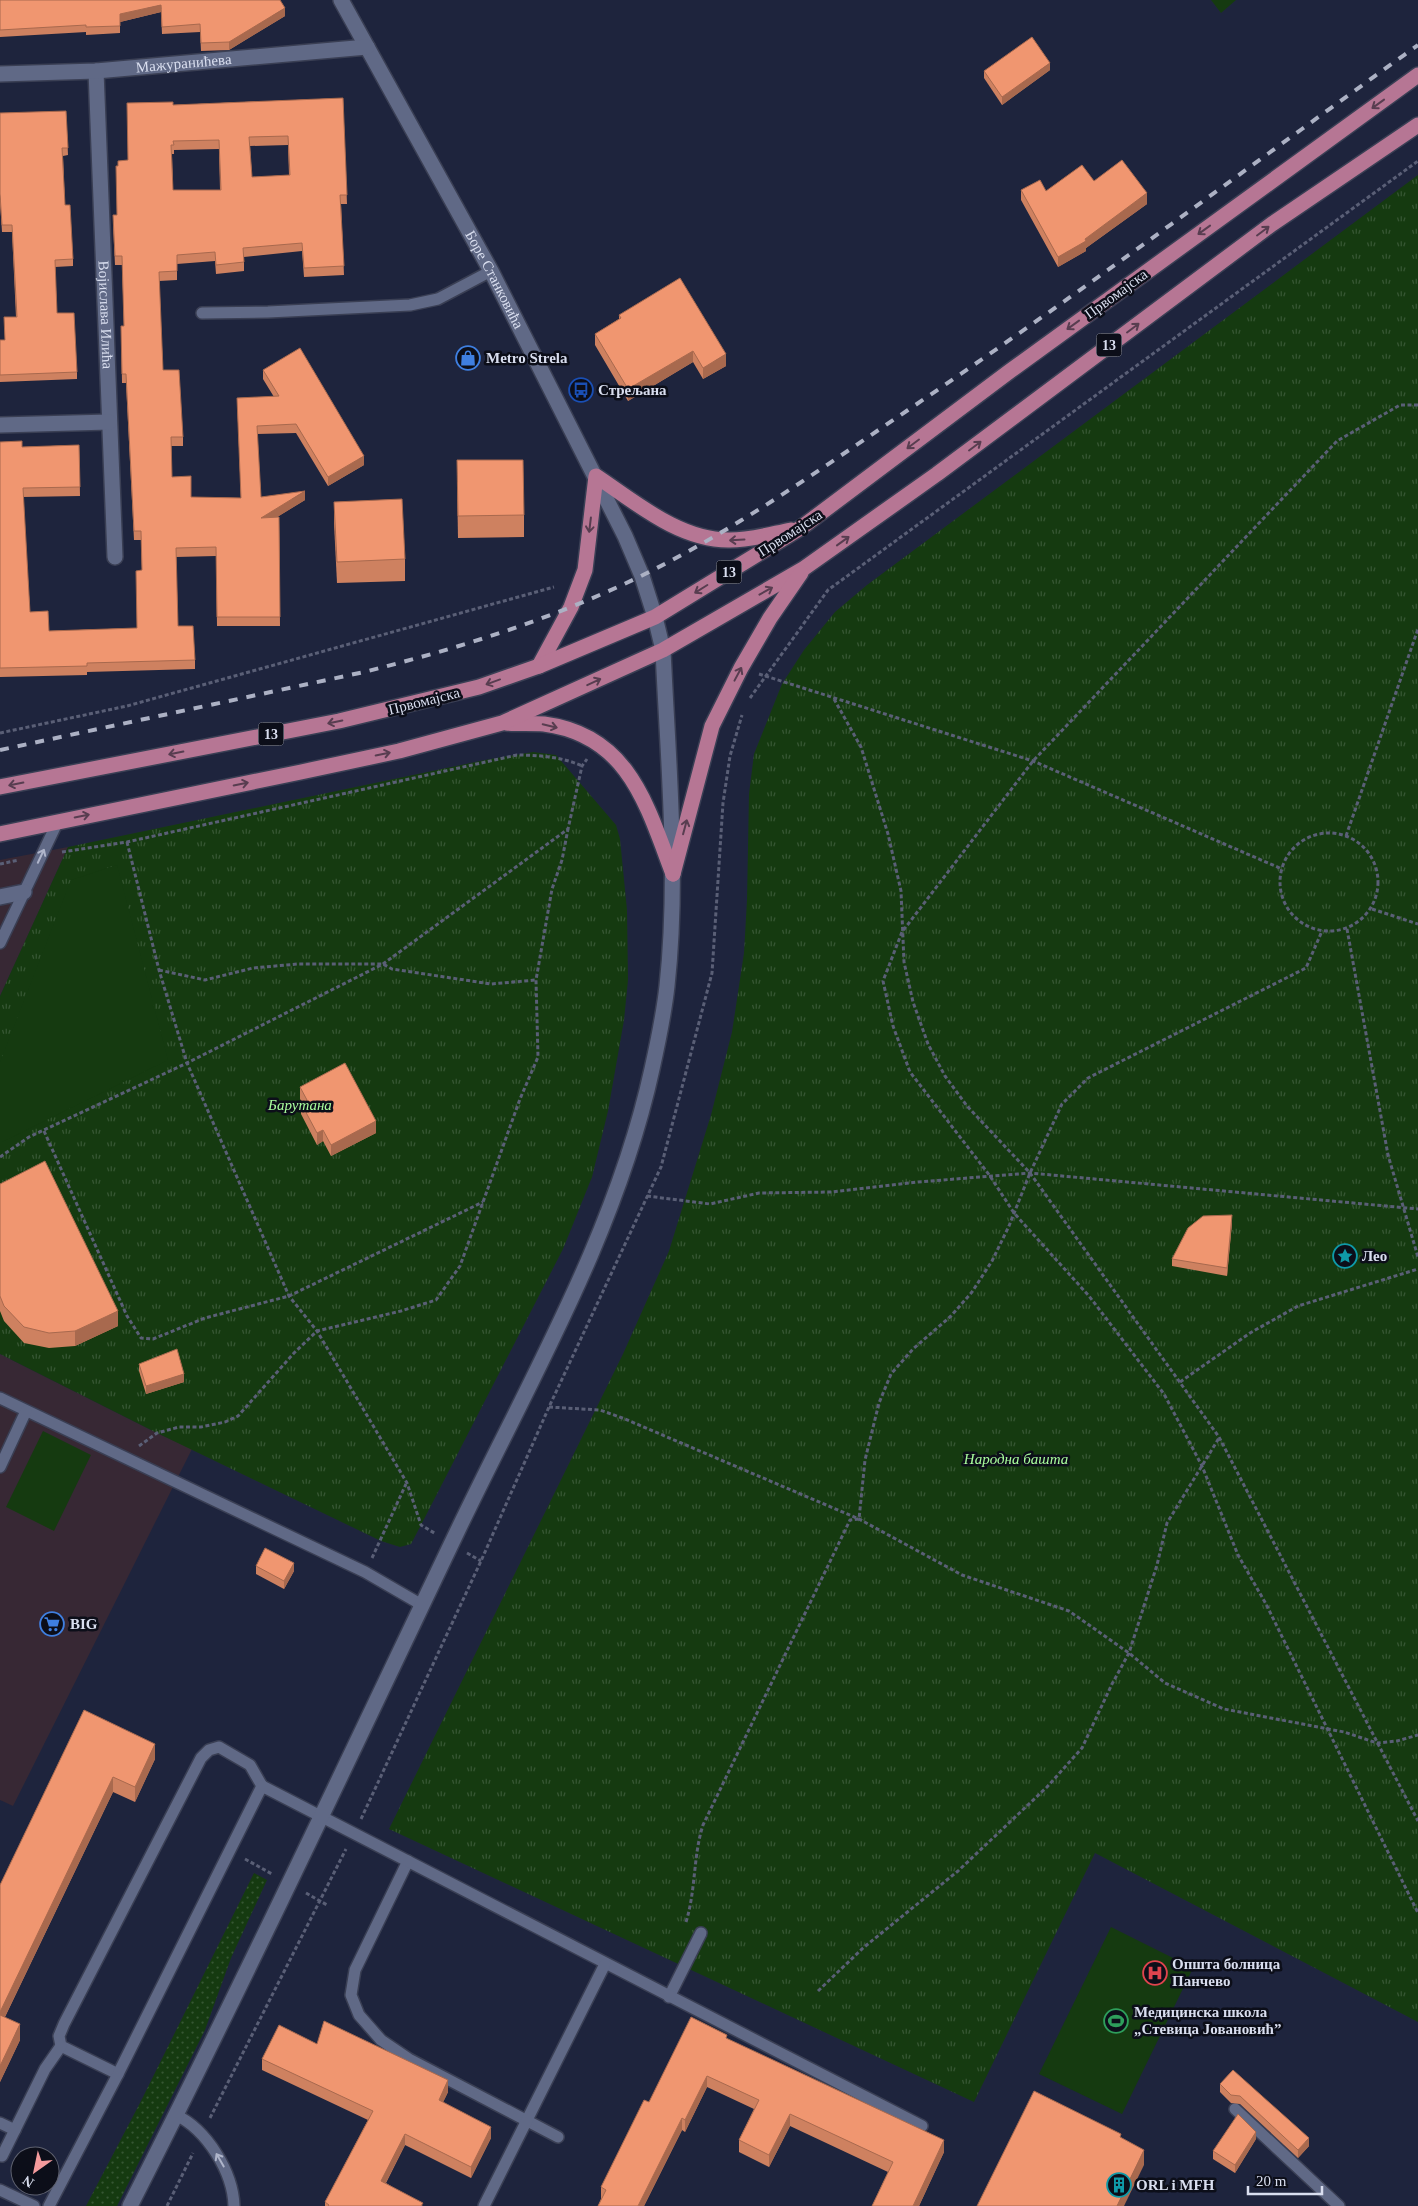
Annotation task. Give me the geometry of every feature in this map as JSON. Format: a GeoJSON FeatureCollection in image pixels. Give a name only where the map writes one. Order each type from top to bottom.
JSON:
{"type":"FeatureCollection","features":[{"type":"Feature","properties":{"kind":"main road","name":"Првомајска"},"geometry":{"type":"LineString","coordinates":[[0,787],[339,721],[479,688],[538,666],[655,617],[802,527],[1010,371],[1418,76]]}},
{"type":"Feature","properties":{"kind":"main road","name":"13"},"geometry":{"type":"LineString","coordinates":[[0,834],[301,772],[399,750],[502,723],[663,650],[804,569],[945,468],[1272,224],[1418,125]]}},
{"type":"Feature","properties":{"kind":"main road"},"geometry":{"type":"LineString","coordinates":[[538,666],[571,607],[584,570],[596,476],[673,525],[713,539],[747,539],[802,527]]}},
{"type":"Feature","properties":{"kind":"main road"},"geometry":{"type":"LineString","coordinates":[[673,874],[712,726],[741,668],[770,618],[804,569]]}},
{"type":"Feature","properties":{"kind":"main road"},"geometry":{"type":"LineString","coordinates":[[502,723],[545,724],[599,743],[623,766],[645,801],[673,874]]}},
{"type":"Feature","properties":{"kind":"street","name":"Боре Станковића"},"geometry":{"type":"LineString","coordinates":[[130,2206],[322,1817],[451,1544],[586,1268],[636,1134],[652,1067],[667,988],[673,874],[663,650],[655,617],[629,545],[596,476],[491,271],[341,0]]}},
{"type":"Feature","properties":{"kind":"street","name":"Мажуранићева"},"geometry":{"type":"LineString","coordinates":[[0,74],[96,70],[367,47]]}},
{"type":"Feature","properties":{"kind":"street","name":"Војислава Илића"},"geometry":{"type":"LineString","coordinates":[[96,70],[115,558]]}},
{"type":"Feature","properties":{"kind":"street"},"geometry":{"type":"LineString","coordinates":[[0,425],[109,422]]}},
{"type":"Feature","properties":{"kind":"street"},"geometry":{"type":"LineString","coordinates":[[0,897],[24,892]]}},
{"type":"Feature","properties":{"kind":"lane"},"geometry":{"type":"LineString","coordinates":[[202,313],[268,312],[410,305],[438,299],[491,271]]}},
{"type":"Feature","properties":{"kind":"lane"},"geometry":{"type":"LineString","coordinates":[[0,943],[58,821]]}},
{"type":"Feature","properties":{"kind":"lane"},"geometry":{"type":"LineString","coordinates":[[0,1398],[365,1572],[422,1605]]}},
{"type":"Feature","properties":{"kind":"lane"},"geometry":{"type":"LineString","coordinates":[[0,1467],[4,1446],[26,1411]]}},
{"type":"Feature","properties":{"kind":"lane"},"geometry":{"type":"LineString","coordinates":[[2,2156],[49,2063],[61,2046],[59,2036],[64,2024],[201,1758],[209,1750],[220,1747],[250,1765],[262,1786],[922,2126]]}},
{"type":"Feature","properties":{"kind":"lane"},"geometry":{"type":"LineString","coordinates":[[49,2206],[118,2074],[262,1786]]}},
{"type":"Feature","properties":{"kind":"lane"},"geometry":{"type":"LineString","coordinates":[[408,1861],[355,1970],[351,1995],[359,2015],[381,2040],[409,2059],[558,2137]]}},
{"type":"Feature","properties":{"kind":"lane"},"geometry":{"type":"LineString","coordinates":[[670,1997],[701,1933]]}},
{"type":"Feature","properties":{"kind":"lane"},"geometry":{"type":"LineString","coordinates":[[484,2206],[605,1964]]}},
{"type":"Feature","properties":{"kind":"lane"},"geometry":{"type":"LineString","coordinates":[[61,2046],[118,2074]]}},
{"type":"Feature","properties":{"kind":"lane"},"geometry":{"type":"LineString","coordinates":[[1235,2109],[1339,2206]]}},
{"type":"Feature","properties":{"kind":"lane"},"geometry":{"type":"LineString","coordinates":[[176,2115],[187,2120],[212,2147],[229,2177],[234,2191],[234,2206]]}},
{"type":"Feature","properties":{"kind":"lane"},"geometry":{"type":"LineString","coordinates":[[0,2123],[15,2130]]}},
{"type":"Feature","properties":{"kind":"lane"},"geometry":{"type":"LineString","coordinates":[[0,2190],[34,2206]]}},
{"type":"Feature","properties":{"kind":"path"},"geometry":{"type":"LineString","coordinates":[[766,676],[828,590],[1418,162]]}},
{"type":"Feature","properties":{"kind":"path"},"geometry":{"type":"LineString","coordinates":[[1418,405],[1400,405],[1337,441],[1033,761],[902,932],[883,981],[893,1026],[910,1072],[990,1176],[1014,1213],[1089,1296],[1164,1394],[1202,1466],[1238,1555],[1266,1604],[1418,1913]]}},
{"type":"Feature","properties":{"kind":"path"},"geometry":{"type":"LineString","coordinates":[[0,733],[127,706],[554,587]]}},
{"type":"Feature","properties":{"kind":"path"},"geometry":{"type":"LineString","coordinates":[[1346,836],[1418,629]]}},
{"type":"Feature","properties":{"kind":"path"},"geometry":{"type":"LineString","coordinates":[[741,668],[1033,761],[1282,869]]}},
{"type":"Feature","properties":{"kind":"path"},"geometry":{"type":"LineString","coordinates":[[834,699],[860,747],[888,834],[901,890],[904,962],[912,1002],[928,1044],[945,1076],[967,1106],[1030,1173],[1219,1437],[1418,1821]]}},
{"type":"Feature","properties":{"kind":"path"},"geometry":{"type":"LineString","coordinates":[[122,1457],[157,1433],[179,1427],[202,1427],[225,1422],[238,1416],[294,1353],[317,1331],[401,1311],[436,1300],[460,1266],[538,1057],[536,980],[552,889],[562,860],[582,766],[599,743]]}},
{"type":"Feature","properties":{"kind":"path"},"geometry":{"type":"LineString","coordinates":[[0,864],[127,842],[517,754],[573,762],[582,766]]}},
{"type":"Feature","properties":{"kind":"path"},"geometry":{"type":"LineString","coordinates":[[0,1157],[29,1137],[187,1063],[382,964],[568,829]]}},
{"type":"Feature","properties":{"kind":"path"},"geometry":{"type":"LineString","coordinates":[[1320,833],[1337,833],[1346,836],[1352,838],[1365,848],[1374,862],[1379,877],[1378,894],[1372,909],[1361,921],[1347,929],[1330,932],[1314,930],[1300,922],[1288,910],[1281,895],[1280,879],[1282,869],[1292,849],[1305,839],[1320,833]]}},
{"type":"Feature","properties":{"kind":"path"},"geometry":{"type":"LineString","coordinates":[[127,842],[159,970],[187,1063],[289,1296],[317,1331],[407,1483],[421,1525],[451,1544]]}},
{"type":"Feature","properties":{"kind":"path"},"geometry":{"type":"LineString","coordinates":[[1372,909],[1418,924]]}},
{"type":"Feature","properties":{"kind":"path"},"geometry":{"type":"LineString","coordinates":[[1347,929],[1388,1155],[1418,1257]]}},
{"type":"Feature","properties":{"kind":"path"},"geometry":{"type":"LineString","coordinates":[[859,1519],[865,1460],[879,1403],[891,1374],[913,1349],[951,1316],[972,1292],[992,1261],[1062,1104],[1088,1078],[1306,968],[1322,930]]}},
{"type":"Feature","properties":{"kind":"path"},"geometry":{"type":"LineString","coordinates":[[159,970],[205,980],[253,968],[271,966],[298,964],[382,964],[392,970],[491,984],[536,980]]}},
{"type":"Feature","properties":{"kind":"path"},"geometry":{"type":"LineString","coordinates":[[44,1131],[120,1301],[141,1338],[153,1339],[205,1318],[289,1296],[484,1201]]}},
{"type":"Feature","properties":{"kind":"path"},"geometry":{"type":"LineString","coordinates":[[647,1196],[710,1204],[759,1194],[832,1192],[1030,1173],[1418,1209]]}},
{"type":"Feature","properties":{"kind":"path"},"geometry":{"type":"LineString","coordinates":[[1180,1382],[1250,1333],[1298,1306],[1418,1269]]}},
{"type":"Feature","properties":{"kind":"path"},"geometry":{"type":"LineString","coordinates":[[550,1407],[600,1410],[859,1519],[962,1575],[1069,1611],[1129,1653],[1165,1683],[1224,1709],[1344,1732],[1377,1743],[1397,1741],[1418,1735]]}},
{"type":"Feature","properties":{"kind":"path"},"geometry":{"type":"LineString","coordinates":[[818,1991],[863,1948],[958,1871],[1048,1787],[1082,1748],[1129,1653],[1157,1565],[1166,1523],[1219,1437]]}},
{"type":"Feature","properties":{"kind":"path"},"geometry":{"type":"LineString","coordinates":[[365,1572],[407,1483]]}},
{"type":"Feature","properties":{"kind":"path"},"geometry":{"type":"LineString","coordinates":[[685,1925],[690,1908],[698,1840],[703,1825],[850,1520],[859,1519]]}},
{"type":"Feature","properties":{"kind":"path"},"geometry":{"type":"LineString","coordinates":[[167,2206],[354,1833]]}},
{"type":"Feature","properties":{"kind":"shaded area"},"geometry":{"type":"Polygon","coordinates":[[[68,847],[24,944],[0,996],[0,860],[68,847]]]}},
{"type":"Feature","properties":{"kind":"shaded area","name":"BIG"},"geometry":{"type":"Polygon","coordinates":[[[0,1354],[192,1449],[13,1806],[0,1800],[0,1354]]]}},
{"type":"Feature","properties":{"kind":"green space"},"geometry":{"type":"Polygon","coordinates":[[[1211,0],[1236,0],[1221,13],[1211,0]]]}},
{"type":"Feature","properties":{"kind":"green space","name":"Народна башта"},"geometry":{"type":"Polygon","coordinates":[[[1418,175],[1418,2022],[1095,1853],[974,2102],[389,1829],[623,1354],[669,1251],[711,1115],[732,1032],[744,953],[749,794],[754,754],[782,684],[804,650],[835,612],[867,585],[1418,175]]]}},
{"type":"Feature","properties":{"kind":"green space","name":"Барутана"},"geometry":{"type":"Polygon","coordinates":[[[533,752],[556,755],[616,825],[620,839],[627,910],[628,980],[624,1020],[608,1111],[592,1177],[563,1249],[411,1544],[400,1547],[381,1541],[157,1433],[0,1354],[0,996],[68,847],[485,760],[533,752]]]}},
{"type":"Feature","properties":{"kind":"green space"},"geometry":{"type":"Polygon","coordinates":[[[117,865],[168,1060],[0,1143],[0,1062],[71,880],[117,865]]]}},
{"type":"Feature","properties":{"kind":"green space"},"geometry":{"type":"Polygon","coordinates":[[[43,1431],[91,1455],[54,1531],[6,1507],[43,1431]]]}},
{"type":"Feature","properties":{"kind":"green space"},"geometry":{"type":"Polygon","coordinates":[[[254,1873],[267,1880],[231,1958],[205,2030],[117,2206],[86,2206],[141,2101],[254,1873]]]}},
{"type":"Feature","properties":{"kind":"green space","name":"Медицинска школа „Стевица Јовановић”"},"geometry":{"type":"Polygon","coordinates":[[[1111,1927],[1193,1968],[1122,2114],[1039,2074],[1111,1927]]]}},
{"type":"Feature","properties":{"kind":"building"},"geometry":{"type":"Polygon","coordinates":[[[0,0],[280,0],[285,8],[229,42],[201,43],[200,24],[162,27],[161,5],[120,14],[120,26],[86,27],[86,25],[0,30],[0,0]]]}},
{"type":"Feature","properties":{"kind":"building"},"geometry":{"type":"Polygon","coordinates":[[[1032,37],[1050,63],[1002,97],[984,71],[1032,37]]]}},
{"type":"Feature","properties":{"kind":"building"},"geometry":{"type":"Polygon","coordinates":[[[343,98],[347,195],[340,195],[344,266],[304,268],[302,243],[243,248],[244,262],[216,265],[215,252],[177,255],[177,271],[159,272],[163,370],[179,370],[183,437],[171,437],[172,477],[191,476],[191,497],[241,498],[237,398],[279,396],[263,370],[300,348],[364,456],[328,477],[296,424],[257,426],[261,497],[305,491],[261,518],[279,517],[280,617],[217,617],[216,547],[176,548],[178,626],[193,626],[195,660],[87,663],[87,666],[0,668],[0,442],[22,441],[22,447],[79,445],[80,487],[23,488],[30,612],[48,611],[49,631],[137,628],[136,571],[142,570],[141,531],[134,531],[126,374],[122,374],[121,326],[124,326],[122,256],[115,256],[113,215],[117,215],[116,166],[118,166],[118,161],[128,160],[127,103],[173,102],[173,105],[343,98]],[[288,136],[249,137],[252,177],[290,175],[288,136]],[[219,140],[173,141],[174,145],[171,145],[173,190],[221,190],[219,140]]]}},
{"type":"Feature","properties":{"kind":"building"},"geometry":{"type":"Polygon","coordinates":[[[66,111],[68,148],[62,148],[65,205],[70,205],[73,259],[55,260],[57,313],[74,313],[77,372],[0,375],[0,340],[5,340],[4,317],[17,317],[12,225],[2,225],[0,113],[66,111]]]}},
{"type":"Feature","properties":{"kind":"building"},"geometry":{"type":"Polygon","coordinates":[[[1122,160],[1147,193],[1085,239],[1086,241],[1058,257],[1021,190],[1040,180],[1046,191],[1082,165],[1094,181],[1122,160]]]}},
{"type":"Feature","properties":{"kind":"building"},"geometry":{"type":"Polygon","coordinates":[[[680,278],[726,354],[703,368],[693,351],[628,389],[595,334],[621,318],[619,315],[680,278]]]}},
{"type":"Feature","properties":{"kind":"building"},"geometry":{"type":"Polygon","coordinates":[[[457,460],[523,460],[524,515],[458,516],[457,460]]]}},
{"type":"Feature","properties":{"kind":"building"},"geometry":{"type":"Polygon","coordinates":[[[402,499],[405,559],[337,562],[334,502],[402,499]]]}},
{"type":"Feature","properties":{"kind":"building"},"geometry":{"type":"Polygon","coordinates":[[[345,1063],[376,1121],[331,1145],[323,1130],[317,1133],[301,1103],[307,1100],[300,1087],[345,1063]]]}},
{"type":"Feature","properties":{"kind":"building"},"geometry":{"type":"Polygon","coordinates":[[[45,1161],[118,1311],[75,1331],[49,1333],[24,1327],[4,1306],[0,1296],[0,1184],[45,1161]]]}},
{"type":"Feature","properties":{"kind":"building"},"geometry":{"type":"Polygon","coordinates":[[[1232,1215],[1227,1268],[1172,1259],[1188,1228],[1203,1216],[1232,1215]]]}},
{"type":"Feature","properties":{"kind":"building"},"geometry":{"type":"Polygon","coordinates":[[[177,1349],[184,1374],[146,1386],[139,1364],[177,1349]]]}},
{"type":"Feature","properties":{"kind":"building"},"geometry":{"type":"Polygon","coordinates":[[[265,1548],[294,1563],[284,1581],[256,1566],[265,1548]]]}},
{"type":"Feature","properties":{"kind":"building"},"geometry":{"type":"Polygon","coordinates":[[[84,1710],[155,1744],[135,1787],[113,1777],[0,2012],[0,1885],[84,1710]]]}},
{"type":"Feature","properties":{"kind":"building"},"geometry":{"type":"Polygon","coordinates":[[[0,2015],[20,2024],[0,2066],[0,2015]]]}},
{"type":"Feature","properties":{"kind":"building"},"geometry":{"type":"Polygon","coordinates":[[[691,2017],[727,2035],[726,2038],[944,2140],[913,2206],[872,2206],[893,2162],[790,2114],[769,2155],[739,2140],[759,2100],[707,2076],[685,2120],[682,2118],[638,2206],[598,2206],[606,2190],[601,2187],[644,2100],[649,2102],[691,2017]]]}},
{"type":"Feature","properties":{"kind":"building"},"geometry":{"type":"Polygon","coordinates":[[[324,2021],[448,2080],[439,2100],[491,2127],[471,2167],[405,2134],[381,2181],[423,2203],[421,2206],[328,2206],[325,2202],[373,2111],[262,2059],[279,2025],[317,2044],[324,2021]]]}},
{"type":"Feature","properties":{"kind":"building"},"geometry":{"type":"Polygon","coordinates":[[[1233,2070],[1309,2138],[1298,2150],[1240,2096],[1231,2095],[1220,2084],[1233,2070]]]}},
{"type":"Feature","properties":{"kind":"building"},"geometry":{"type":"Polygon","coordinates":[[[1034,2091],[1121,2134],[1120,2137],[1144,2150],[1117,2206],[977,2206],[1034,2091]]]}},
{"type":"Feature","properties":{"kind":"building"},"geometry":{"type":"Polygon","coordinates":[[[1238,2114],[1256,2132],[1235,2165],[1213,2151],[1238,2114]]]}},
{"type":"Feature","properties":{"kind":"railway"},"geometry":{"type":"LineString","coordinates":[[0,750],[400,663],[472,642],[542,618],[645,574],[746,517],[812,475],[973,366],[1418,45]]}},
{"type":"Feature","properties":{"kind":"place","name":"Metro Strela"},"geometry":{"type":"Point","coordinates":[468,358]}},
{"type":"Feature","properties":{"kind":"place","name":"Стрељана"},"geometry":{"type":"Point","coordinates":[581,390]}},
{"type":"Feature","properties":{"kind":"place","name":"Лео"},"geometry":{"type":"Point","coordinates":[1345,1256]}},
{"type":"Feature","properties":{"kind":"place","name":"BIG"},"geometry":{"type":"Point","coordinates":[52,1624]}},
{"type":"Feature","properties":{"kind":"place","name":"Општа болница Панчево"},"geometry":{"type":"Point","coordinates":[1155,1973]}},
{"type":"Feature","properties":{"kind":"place","name":"Медицинска школа „Стевица Јовановић”"},"geometry":{"type":"Point","coordinates":[1116,2021]}},
{"type":"Feature","properties":{"kind":"place","name":"ORL i MFH"},"geometry":{"type":"Point","coordinates":[1119,2185]}}]}
